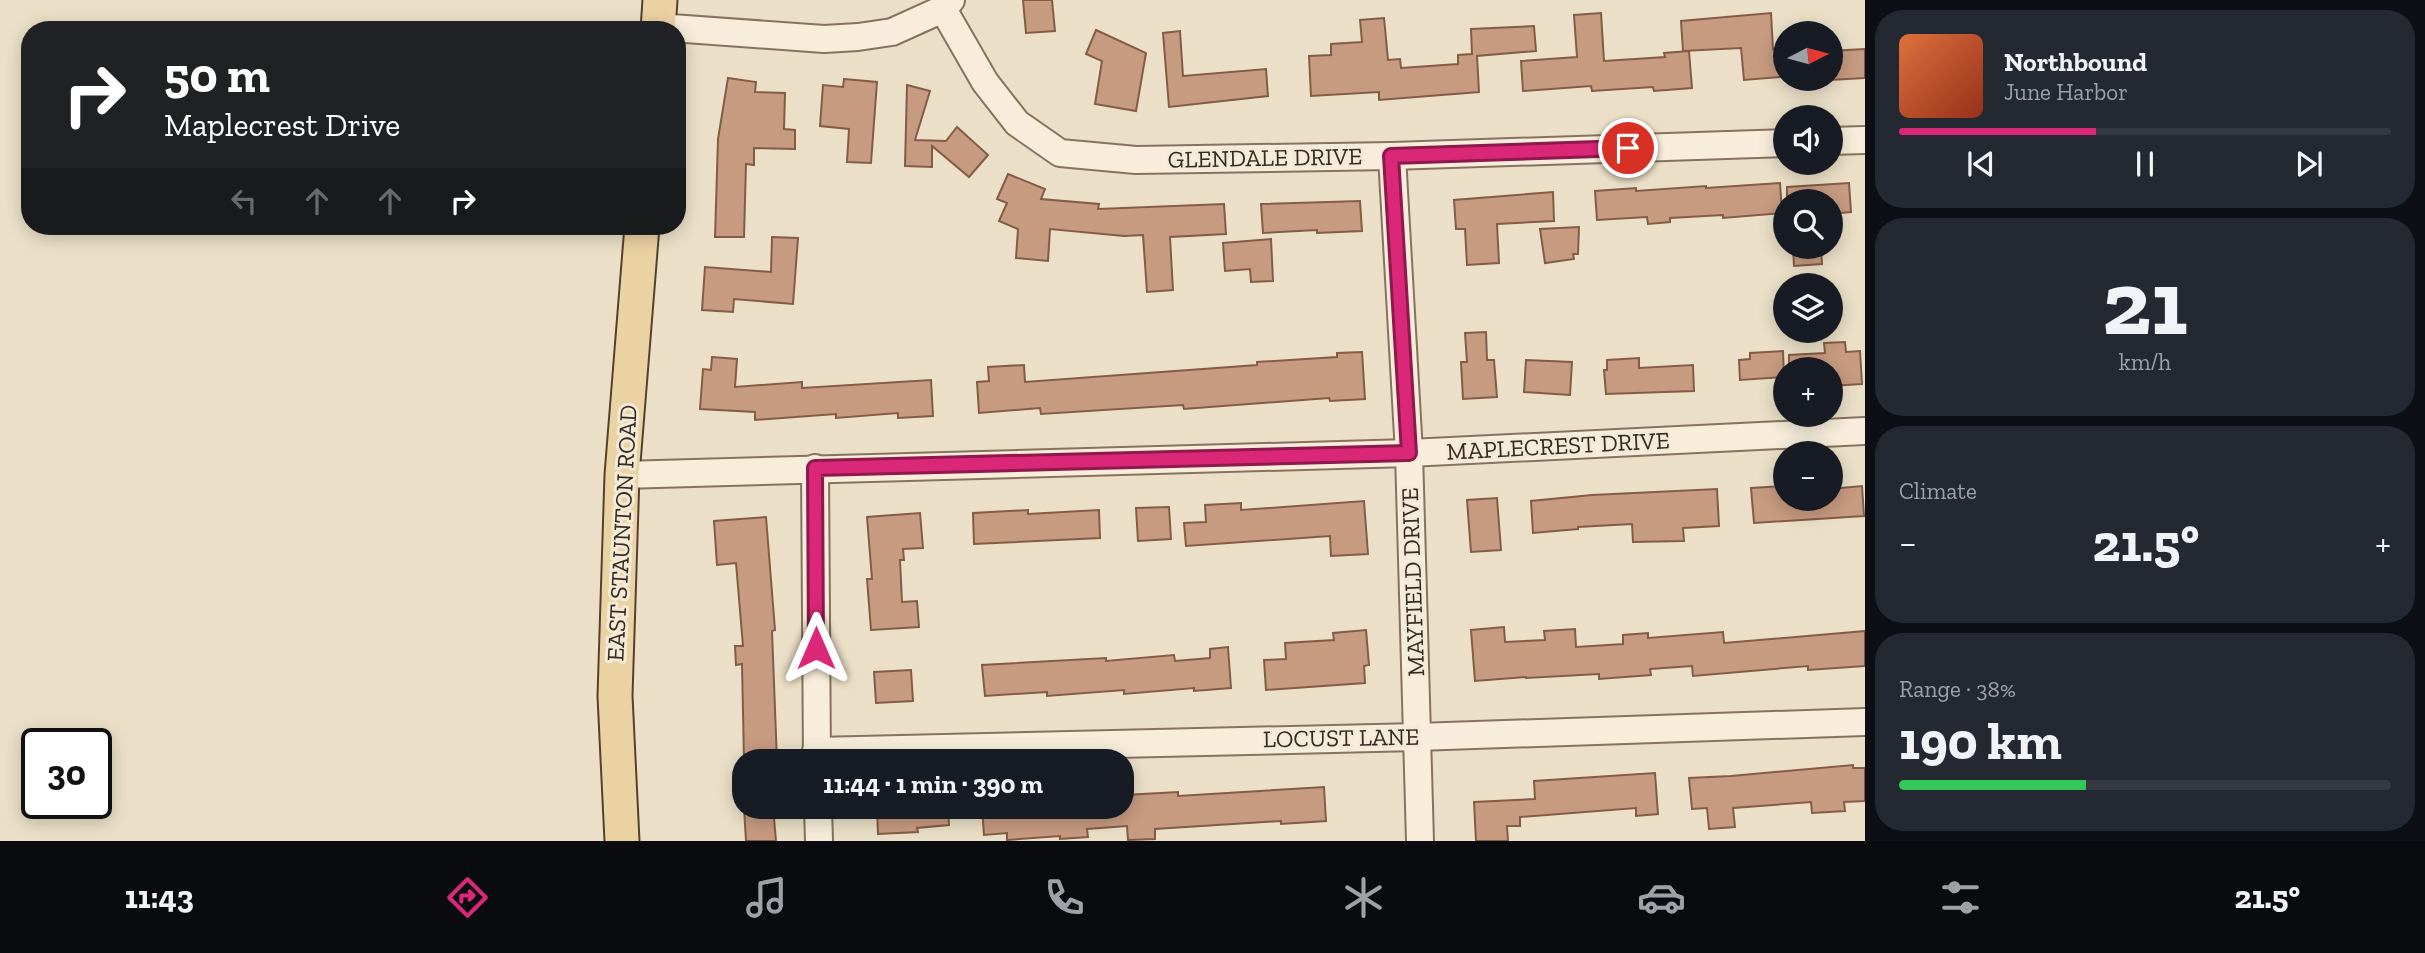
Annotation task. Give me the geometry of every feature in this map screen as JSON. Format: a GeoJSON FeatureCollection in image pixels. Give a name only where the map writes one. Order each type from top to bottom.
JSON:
{"type":"FeatureCollection","features":[{"type":"Feature","properties":{"kind":"main road","name":"EAST STAUNTON ROAD"},"geometry":{"type":"LineString","coordinates":[[622,841],[615,696],[622,474],[641,235]]}},
{"type":"Feature","properties":{"kind":"street"},"geometry":{"type":"LineString","coordinates":[[686,22],[824,39],[892,32],[947,5]]}},
{"type":"Feature","properties":{"kind":"street","name":"GLENDALE DRIVE"},"geometry":{"type":"LineString","coordinates":[[947,5],[985,82],[1017,123],[1060,153],[1136,160],[1391,156],[1773,142]]}},
{"type":"Feature","properties":{"kind":"street"},"geometry":{"type":"LineString","coordinates":[[1843,141],[1865,140]]}},
{"type":"Feature","properties":{"kind":"street","name":"MAYFIELD DRIVE"},"geometry":{"type":"LineString","coordinates":[[1391,156],[1409,453],[1420,841]]}},
{"type":"Feature","properties":{"kind":"street","name":"MAPLECREST DRIVE"},"geometry":{"type":"LineString","coordinates":[[622,474],[1409,453],[1865,431]]}},
{"type":"Feature","properties":{"kind":"street"},"geometry":{"type":"LineString","coordinates":[[815,468],[816,749]]}},
{"type":"Feature","properties":{"kind":"street","name":"LOCUST LANE"},"geometry":{"type":"LineString","coordinates":[[1037,749],[1865,722]]}},
{"type":"Feature","properties":{"kind":"street"},"geometry":{"type":"LineString","coordinates":[[819,819],[820,841]]}},
{"type":"Feature","properties":{"kind":"building"},"geometry":{"type":"Polygon","coordinates":[[[1023,0],[1052,0],[1055,31],[1026,33],[1023,0]]]}},
{"type":"Feature","properties":{"kind":"building"},"geometry":{"type":"Polygon","coordinates":[[[1601,13],[1604,61],[1665,57],[1664,53],[1689,51],[1692,88],[1654,91],[1653,87],[1592,91],[1591,86],[1523,91],[1521,61],[1577,57],[1574,15],[1601,13]]]}},
{"type":"Feature","properties":{"kind":"building"},"geometry":{"type":"Polygon","coordinates":[[[1771,13],[1773,78],[1744,80],[1741,48],[1683,51],[1681,21],[1771,13]]]}},
{"type":"Feature","properties":{"kind":"building"},"geometry":{"type":"Polygon","coordinates":[[[1384,18],[1388,60],[1400,59],[1401,68],[1458,64],[1458,55],[1472,54],[1471,29],[1534,26],[1536,51],[1477,56],[1479,92],[1379,100],[1379,92],[1311,96],[1309,56],[1331,55],[1331,44],[1362,42],[1360,20],[1384,18]]]}},
{"type":"Feature","properties":{"kind":"building"},"geometry":{"type":"Polygon","coordinates":[[[1096,30],[1146,53],[1136,111],[1095,104],[1102,61],[1086,54],[1096,30]]]}},
{"type":"Feature","properties":{"kind":"building"},"geometry":{"type":"Polygon","coordinates":[[[1180,31],[1183,76],[1266,69],[1268,96],[1169,107],[1163,33],[1180,31]]]}},
{"type":"Feature","properties":{"kind":"building"},"geometry":{"type":"Polygon","coordinates":[[[1865,49],[1865,78],[1843,79],[1843,50],[1865,49]]]}},
{"type":"Feature","properties":{"kind":"building"},"geometry":{"type":"Polygon","coordinates":[[[728,78],[756,82],[755,92],[785,93],[784,129],[795,130],[795,149],[754,148],[754,165],[746,164],[744,237],[715,237],[718,139],[728,78]]]}},
{"type":"Feature","properties":{"kind":"building"},"geometry":{"type":"Polygon","coordinates":[[[844,79],[877,82],[871,163],[847,162],[849,129],[820,126],[823,85],[843,87],[844,79]]]}},
{"type":"Feature","properties":{"kind":"building"},"geometry":{"type":"Polygon","coordinates":[[[907,85],[930,91],[915,140],[946,141],[957,127],[988,155],[969,177],[932,146],[932,167],[905,166],[907,85]]]}},
{"type":"Feature","properties":{"kind":"building"},"geometry":{"type":"Polygon","coordinates":[[[1008,174],[1045,189],[1041,199],[1099,204],[1098,209],[1224,204],[1226,234],[1170,237],[1173,290],[1147,292],[1143,235],[1124,236],[1050,229],[1048,261],[1016,258],[1018,229],[999,221],[1007,203],[997,199],[1008,174]]]}},
{"type":"Feature","properties":{"kind":"building"},"geometry":{"type":"Polygon","coordinates":[[[1780,183],[1780,189],[1773,189],[1773,214],[1723,218],[1723,215],[1670,218],[1670,222],[1648,224],[1647,217],[1597,220],[1595,191],[1780,183]]]}},
{"type":"Feature","properties":{"kind":"building"},"geometry":{"type":"Polygon","coordinates":[[[1849,183],[1851,212],[1843,213],[1843,189],[1787,187],[1849,183]]]}},
{"type":"Feature","properties":{"kind":"building"},"geometry":{"type":"Polygon","coordinates":[[[1553,192],[1554,221],[1497,224],[1499,263],[1467,265],[1465,229],[1456,229],[1454,200],[1553,192]]]}},
{"type":"Feature","properties":{"kind":"building"},"geometry":{"type":"Polygon","coordinates":[[[1360,201],[1362,231],[1263,233],[1261,204],[1360,201]]]}},
{"type":"Feature","properties":{"kind":"building"},"geometry":{"type":"Polygon","coordinates":[[[1579,227],[1578,254],[1573,254],[1574,259],[1545,263],[1540,229],[1579,227]]]}},
{"type":"Feature","properties":{"kind":"building"},"geometry":{"type":"Polygon","coordinates":[[[772,237],[798,238],[793,304],[734,299],[733,312],[702,310],[705,267],[771,272],[772,237]]]}},
{"type":"Feature","properties":{"kind":"building"},"geometry":{"type":"Polygon","coordinates":[[[1271,239],[1273,281],[1251,282],[1250,269],[1225,271],[1223,243],[1271,239]]]}},
{"type":"Feature","properties":{"kind":"building"},"geometry":{"type":"Polygon","coordinates":[[[1794,259],[1822,259],[1822,264],[1794,266],[1794,259]]]}},
{"type":"Feature","properties":{"kind":"building"},"geometry":{"type":"Polygon","coordinates":[[[1486,332],[1487,360],[1494,360],[1497,397],[1463,399],[1461,362],[1467,362],[1465,333],[1486,332]]]}},
{"type":"Feature","properties":{"kind":"building"},"geometry":{"type":"Polygon","coordinates":[[[1843,342],[1846,352],[1860,351],[1862,384],[1843,385],[1843,357],[1789,357],[1825,353],[1824,343],[1843,342]]]}},
{"type":"Feature","properties":{"kind":"building"},"geometry":{"type":"Polygon","coordinates":[[[1783,351],[1783,357],[1773,357],[1773,378],[1740,380],[1739,360],[1750,359],[1750,353],[1783,351]]]}},
{"type":"Feature","properties":{"kind":"building"},"geometry":{"type":"Polygon","coordinates":[[[1362,352],[1365,399],[1330,401],[1329,398],[1184,409],[1183,405],[1041,414],[1040,408],[979,413],[977,382],[989,381],[988,367],[1024,365],[1025,382],[1257,365],[1257,362],[1337,357],[1337,353],[1362,352]]]}},
{"type":"Feature","properties":{"kind":"building"},"geometry":{"type":"Polygon","coordinates":[[[712,357],[737,359],[735,387],[802,382],[802,388],[931,380],[933,416],[898,418],[898,413],[836,418],[836,414],[755,420],[755,412],[700,409],[703,369],[711,370],[712,357]]]}},
{"type":"Feature","properties":{"kind":"building"},"geometry":{"type":"Polygon","coordinates":[[[1639,358],[1639,368],[1693,365],[1694,391],[1606,394],[1604,370],[1607,370],[1607,360],[1639,358]]]}},
{"type":"Feature","properties":{"kind":"building"},"geometry":{"type":"Polygon","coordinates":[[[1526,360],[1572,362],[1570,395],[1524,392],[1526,360]]]}},
{"type":"Feature","properties":{"kind":"building"},"geometry":{"type":"Polygon","coordinates":[[[1862,486],[1864,516],[1754,523],[1751,488],[1773,487],[1773,511],[1843,511],[1843,488],[1862,486]]]}},
{"type":"Feature","properties":{"kind":"building"},"geometry":{"type":"Polygon","coordinates":[[[1717,489],[1719,526],[1683,528],[1684,541],[1633,542],[1632,524],[1533,533],[1531,501],[1717,489]]]}},
{"type":"Feature","properties":{"kind":"building"},"geometry":{"type":"Polygon","coordinates":[[[1497,498],[1501,550],[1471,552],[1467,500],[1497,498]]]}},
{"type":"Feature","properties":{"kind":"building"},"geometry":{"type":"Polygon","coordinates":[[[1364,501],[1368,554],[1331,556],[1330,536],[1186,546],[1184,523],[1206,522],[1205,505],[1241,503],[1241,510],[1364,501]]]}},
{"type":"Feature","properties":{"kind":"building"},"geometry":{"type":"Polygon","coordinates":[[[1169,507],[1171,539],[1138,541],[1136,508],[1169,507]]]}},
{"type":"Feature","properties":{"kind":"building"},"geometry":{"type":"Polygon","coordinates":[[[1028,510],[1028,514],[1099,510],[1100,538],[974,544],[973,513],[1028,510]]]}},
{"type":"Feature","properties":{"kind":"building"},"geometry":{"type":"Polygon","coordinates":[[[920,513],[923,548],[903,549],[904,560],[900,560],[902,602],[917,601],[919,627],[871,630],[867,579],[872,579],[867,517],[920,513]]]}},
{"type":"Feature","properties":{"kind":"building"},"geometry":{"type":"Polygon","coordinates":[[[766,517],[775,630],[772,631],[777,749],[744,749],[742,664],[736,665],[735,646],[743,646],[736,563],[717,565],[714,521],[766,517]]]}},
{"type":"Feature","properties":{"kind":"building"},"geometry":{"type":"Polygon","coordinates":[[[1504,627],[1505,642],[1545,640],[1544,631],[1575,629],[1576,647],[1623,644],[1623,635],[1648,633],[1648,638],[1723,632],[1724,643],[1865,631],[1865,666],[1808,670],[1808,666],[1693,676],[1692,666],[1650,669],[1651,675],[1599,679],[1599,674],[1475,681],[1471,630],[1504,627]]]}},
{"type":"Feature","properties":{"kind":"building"},"geometry":{"type":"Polygon","coordinates":[[[1366,630],[1369,665],[1364,666],[1365,683],[1266,690],[1264,660],[1286,659],[1285,643],[1334,640],[1333,633],[1366,630]]]}},
{"type":"Feature","properties":{"kind":"building"},"geometry":{"type":"Polygon","coordinates":[[[1228,647],[1231,688],[1124,694],[1124,690],[1047,696],[1047,692],[985,696],[982,665],[1106,658],[1106,661],[1174,655],[1175,661],[1210,658],[1210,649],[1228,647]]]}},
{"type":"Feature","properties":{"kind":"building"},"geometry":{"type":"Polygon","coordinates":[[[911,670],[913,701],[876,703],[874,672],[911,670]]]}},
{"type":"Feature","properties":{"kind":"building"},"geometry":{"type":"Polygon","coordinates":[[[1853,765],[1853,768],[1865,768],[1865,801],[1844,802],[1845,811],[1812,813],[1811,802],[1733,808],[1735,827],[1709,829],[1707,808],[1692,809],[1689,778],[1853,765]]]}},
{"type":"Feature","properties":{"kind":"building"},"geometry":{"type":"Polygon","coordinates":[[[1655,773],[1658,814],[1636,816],[1636,808],[1520,817],[1520,826],[1507,826],[1508,841],[1476,841],[1474,802],[1535,799],[1534,781],[1655,773]]]}},
{"type":"Feature","properties":{"kind":"building"},"geometry":{"type":"Polygon","coordinates":[[[1324,787],[1326,821],[1281,824],[1281,821],[1155,829],[1155,839],[1128,840],[1127,826],[1087,829],[1088,837],[1060,839],[1060,836],[1007,840],[1007,833],[984,835],[983,819],[1134,819],[1134,794],[1178,792],[1178,796],[1324,787]]]}},
{"type":"Feature","properties":{"kind":"building"},"geometry":{"type":"Polygon","coordinates":[[[745,819],[774,819],[776,841],[746,841],[745,819]]]}},
{"type":"Feature","properties":{"kind":"building"},"geometry":{"type":"Polygon","coordinates":[[[877,819],[949,819],[949,825],[917,828],[918,832],[878,834],[877,819]]]}},
{"type":"Feature","properties":{"kind":"route"},"geometry":{"type":"LineString","coordinates":[[816,648],[815,468],[1409,453],[1391,156],[1628,148]]}}]}
